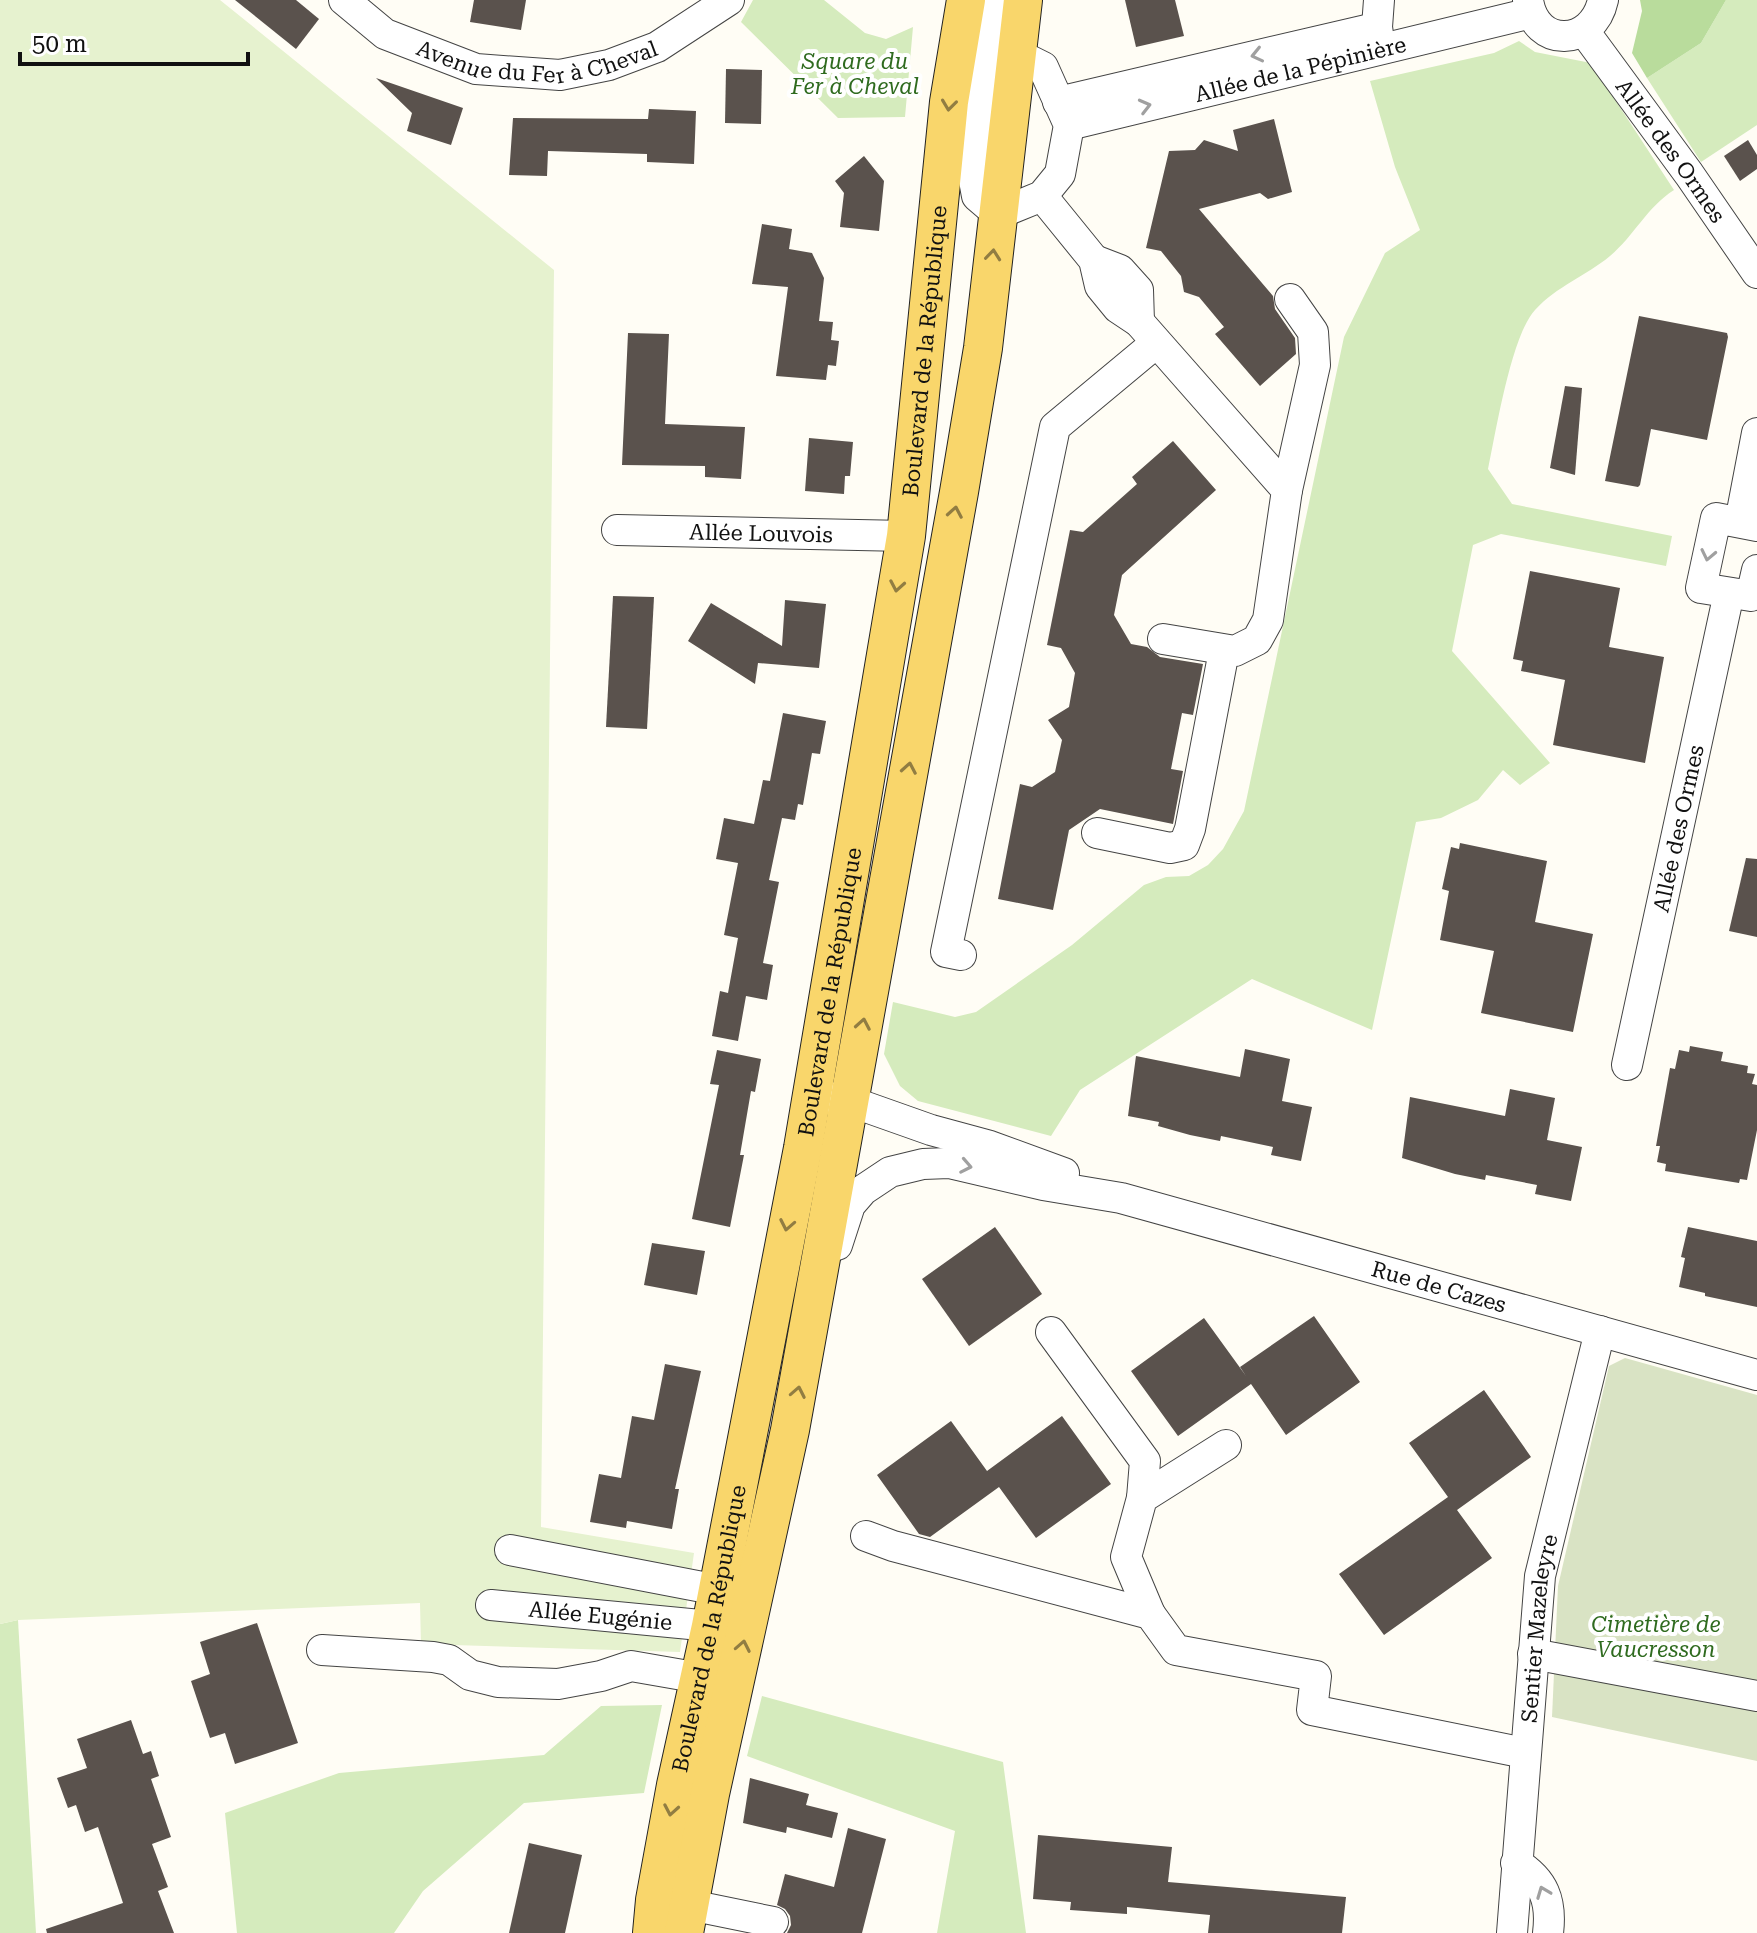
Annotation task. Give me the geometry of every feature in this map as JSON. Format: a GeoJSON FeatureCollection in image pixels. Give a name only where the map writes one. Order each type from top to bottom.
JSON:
{"type":"FeatureCollection","features":[{"type":"Feature","properties":{"kind":"main road","name":"Boulevard de la République"},"geometry":{"type":"LineString","coordinates":[[682,1927],[811,1320],[980,363],[998,214],[988,49],[966,0]]}},
{"type":"Feature","properties":{"kind":"main road","name":"Boulevard de la République"},"geometry":{"type":"LineString","coordinates":[[682,1927],[655,1900],[676,1785],[715,1608],[803,1148],[906,536],[949,102],[1023,0]]}},
{"type":"Feature","properties":{"kind":"street","name":"Avenue du Fer à Cheval"},"geometry":{"type":"LineString","coordinates":[[344,0],[385,34],[476,69],[560,75],[609,65],[657,47],[729,0]]}},
{"type":"Feature","properties":{"kind":"street","name":"Boulevard de la République"},"geometry":{"type":"LineString","coordinates":[[988,49],[993,0]]}},
{"type":"Feature","properties":{"kind":"street","name":"Allée de la Pépinière"},"geometry":{"type":"LineString","coordinates":[[1064,113],[1379,25],[1496,0]]}},
{"type":"Feature","properties":{"kind":"street"},"geometry":{"type":"LineString","coordinates":[[1529,6],[1537,24],[1547,32],[1572,36],[1594,23],[1603,0]]}},
{"type":"Feature","properties":{"kind":"street","name":"Allée de la Pépinière"},"geometry":{"type":"LineString","coordinates":[[1379,25],[1529,6]]}},
{"type":"Feature","properties":{"kind":"street","name":"Allée des Ormes"},"geometry":{"type":"LineString","coordinates":[[1584,31],[1757,273]]}},
{"type":"Feature","properties":{"kind":"street"},"geometry":{"type":"LineString","coordinates":[[988,49],[1043,67],[1064,113],[1060,174],[1042,196],[998,214]]}},
{"type":"Feature","properties":{"kind":"street"},"geometry":{"type":"LineString","coordinates":[[1042,196],[1094,260],[1100,286],[1118,308],[1147,333],[1287,490]]}},
{"type":"Feature","properties":{"kind":"street"},"geometry":{"type":"LineString","coordinates":[[1163,639],[1235,651],[1257,640],[1268,620],[1287,490],[1315,365],[1313,332],[1290,299]]}},
{"type":"Feature","properties":{"kind":"street"},"geometry":{"type":"LineString","coordinates":[[961,955],[946,952],[1055,427],[1147,333]]}},
{"type":"Feature","properties":{"kind":"street"},"geometry":{"type":"LineString","coordinates":[[1757,433],[1748,524],[1716,518],[1701,588],[1751,596],[1757,570]]}},
{"type":"Feature","properties":{"kind":"street","name":"Allée Louvois"},"geometry":{"type":"LineString","coordinates":[[617,530],[906,536]]}},
{"type":"Feature","properties":{"kind":"street","name":"Allée des Ormes"},"geometry":{"type":"LineString","coordinates":[[1627,1065],[1729,593]]}},
{"type":"Feature","properties":{"kind":"street"},"geometry":{"type":"LineString","coordinates":[[1097,833],[1170,848],[1184,845],[1190,829],[1224,651]]}},
{"type":"Feature","properties":{"kind":"street","name":"Rue de Cazes"},"geometry":{"type":"LineString","coordinates":[[811,1093],[849,1101],[931,1130],[990,1146],[1121,1198]]}},
{"type":"Feature","properties":{"kind":"street"},"geometry":{"type":"LineString","coordinates":[[803,1148],[835,1183],[890,1172]]}},
{"type":"Feature","properties":{"kind":"street","name":"Rue de Cazes"},"geometry":{"type":"LineString","coordinates":[[811,1320],[832,1267],[850,1205],[863,1190],[890,1172],[923,1164],[949,1163],[1043,1185],[1121,1198],[1757,1375]]}},
{"type":"Feature","properties":{"kind":"street","name":"Sentier Mazeleyre"},"geometry":{"type":"LineString","coordinates":[[1512,1933],[1540,1576],[1600,1331]]}},
{"type":"Feature","properties":{"kind":"street"},"geometry":{"type":"LineString","coordinates":[[1051,1332],[1145,1461],[1142,1498],[1126,1557],[1150,1614],[1176,1650],[1316,1676],[1312,1710],[1525,1753]]}},
{"type":"Feature","properties":{"kind":"street"},"geometry":{"type":"LineString","coordinates":[[1142,1498],[1226,1445]]}},
{"type":"Feature","properties":{"kind":"street"},"geometry":{"type":"LineString","coordinates":[[866,1536],[1150,1614]]}},
{"type":"Feature","properties":{"kind":"street"},"geometry":{"type":"LineString","coordinates":[[510,1550],[715,1608]]}},
{"type":"Feature","properties":{"kind":"street","name":"Allée Eugénie"},"geometry":{"type":"LineString","coordinates":[[491,1605],[715,1608]]}},
{"type":"Feature","properties":{"kind":"street"},"geometry":{"type":"LineString","coordinates":[[322,1650],[433,1657],[449,1660],[470,1675],[498,1682],[558,1684],[601,1676],[631,1666],[700,1678]]}},
{"type":"Feature","properties":{"kind":"street"},"geometry":{"type":"LineString","coordinates":[[1533,1654],[1757,1696]]}},
{"type":"Feature","properties":{"kind":"street"},"geometry":{"type":"LineString","coordinates":[[1516,1863],[1531,1872],[1545,1889],[1550,1932]]}},
{"type":"Feature","properties":{"kind":"street"},"geometry":{"type":"LineString","coordinates":[[682,1927],[773,1922]]}},
{"type":"Feature","properties":{"kind":"green space"},"geometry":{"type":"Polygon","coordinates":[[[0,0],[220,0],[554,270],[541,1527],[694,1553],[680,1652],[421,1644],[420,1603],[18,1620],[0,1624],[0,0]]]}},
{"type":"Feature","properties":{"kind":"green space","name":"Square du Fer à Cheval"},"geometry":{"type":"Polygon","coordinates":[[[753,0],[824,0],[865,33],[886,39],[913,27],[905,117],[838,118],[741,22],[753,0]]]}},
{"type":"Feature","properties":{"kind":"green space"},"geometry":{"type":"Polygon","coordinates":[[[1640,0],[1726,0],[1701,43],[1647,78],[1632,53],[1642,11],[1640,0]]]}},
{"type":"Feature","properties":{"kind":"green space"},"geometry":{"type":"Polygon","coordinates":[[[1726,0],[1757,0],[1757,125],[1701,162],[1647,78],[1701,43],[1726,0]]]}},
{"type":"Feature","properties":{"kind":"green space"},"geometry":{"type":"Polygon","coordinates":[[[1519,41],[1535,52],[1591,63],[1674,190],[1656,205],[1610,256],[1553,294],[1526,323],[1506,385],[1488,469],[1512,504],[1672,536],[1666,566],[1501,534],[1473,545],[1452,651],[1550,763],[1520,785],[1503,770],[1478,800],[1441,818],[1416,822],[1372,1030],[1252,979],[1080,1090],[1051,1136],[918,1101],[900,1086],[884,1054],[893,1002],[955,1017],[976,1012],[1072,945],[1144,885],[1166,877],[1189,876],[1208,865],[1223,849],[1244,811],[1344,337],[1385,253],[1420,230],[1395,167],[1370,81],[1494,53],[1519,41]]]}},
{"type":"Feature","properties":{"kind":"green space","name":"Cimetière de Vaucresson"},"geometry":{"type":"Polygon","coordinates":[[[1625,1358],[1757,1395],[1757,1761],[1552,1717],[1558,1586],[1609,1366],[1625,1358]]]}},
{"type":"Feature","properties":{"kind":"green space"},"geometry":{"type":"Polygon","coordinates":[[[18,1620],[36,1933],[0,1933],[0,1624],[18,1620]]]}},
{"type":"Feature","properties":{"kind":"green space"},"geometry":{"type":"Polygon","coordinates":[[[762,1696],[1003,1762],[1026,1933],[937,1933],[955,1831],[747,1756],[762,1696]]]}},
{"type":"Feature","properties":{"kind":"green space"},"geometry":{"type":"Polygon","coordinates":[[[662,1705],[644,1793],[524,1803],[423,1891],[394,1933],[237,1933],[225,1813],[339,1773],[544,1755],[601,1706],[662,1705]]]}},
{"type":"Feature","properties":{"kind":"building"},"geometry":{"type":"Polygon","coordinates":[[[235,0],[296,0],[319,19],[296,49],[235,0]]]}},
{"type":"Feature","properties":{"kind":"building"},"geometry":{"type":"Polygon","coordinates":[[[474,0],[526,0],[521,30],[470,22],[474,0]]]}},
{"type":"Feature","properties":{"kind":"building"},"geometry":{"type":"Polygon","coordinates":[[[1125,0],[1175,0],[1184,36],[1136,47],[1125,0]]]}},
{"type":"Feature","properties":{"kind":"building"},"geometry":{"type":"Polygon","coordinates":[[[726,69],[762,70],[761,124],[725,123],[726,69]]]}},
{"type":"Feature","properties":{"kind":"building"},"geometry":{"type":"Polygon","coordinates":[[[376,78],[463,108],[451,145],[407,131],[412,113],[376,78]]]}},
{"type":"Feature","properties":{"kind":"building"},"geometry":{"type":"Polygon","coordinates":[[[649,109],[696,111],[694,164],[647,162],[647,154],[548,151],[547,176],[509,175],[513,118],[648,119],[649,109]]]}},
{"type":"Feature","properties":{"kind":"building"},"geometry":{"type":"Polygon","coordinates":[[[1274,119],[1292,192],[1268,199],[1260,193],[1199,209],[1273,296],[1275,309],[1295,338],[1296,354],[1260,386],[1215,334],[1224,327],[1199,297],[1184,292],[1181,276],[1161,251],[1146,248],[1169,151],[1195,150],[1204,140],[1238,151],[1233,130],[1274,119]]]}},
{"type":"Feature","properties":{"kind":"building"},"geometry":{"type":"Polygon","coordinates":[[[1748,140],[1757,155],[1757,169],[1740,181],[1724,156],[1748,140]]]}},
{"type":"Feature","properties":{"kind":"building"},"geometry":{"type":"Polygon","coordinates":[[[864,156],[884,181],[879,231],[840,227],[844,193],[835,181],[864,156]]]}},
{"type":"Feature","properties":{"kind":"building"},"geometry":{"type":"Polygon","coordinates":[[[762,224],[792,229],[789,249],[812,253],[824,278],[819,321],[833,322],[831,340],[839,341],[836,366],[828,365],[826,380],[776,376],[788,287],[752,284],[762,224]]]}},
{"type":"Feature","properties":{"kind":"building"},"geometry":{"type":"Polygon","coordinates":[[[1639,316],[1727,333],[1728,337],[1707,440],[1651,429],[1638,487],[1605,481],[1639,316]]]}},
{"type":"Feature","properties":{"kind":"building"},"geometry":{"type":"Polygon","coordinates":[[[628,333],[669,334],[665,424],[745,427],[741,479],[705,477],[705,466],[622,465],[628,333]]]}},
{"type":"Feature","properties":{"kind":"building"},"geometry":{"type":"Polygon","coordinates":[[[1565,386],[1582,388],[1575,475],[1550,468],[1565,386]]]}},
{"type":"Feature","properties":{"kind":"building"},"geometry":{"type":"Polygon","coordinates":[[[809,438],[853,442],[850,476],[845,476],[844,494],[805,491],[809,438]]]}},
{"type":"Feature","properties":{"kind":"building"},"geometry":{"type":"Polygon","coordinates":[[[1173,441],[1216,490],[1122,575],[1114,615],[1131,644],[1147,647],[1160,657],[1203,664],[1193,715],[1182,713],[1171,769],[1183,771],[1173,824],[1100,809],[1069,830],[1053,910],[998,899],[1020,784],[1032,787],[1055,772],[1062,740],[1048,720],[1069,707],[1075,673],[1061,648],[1047,645],[1070,530],[1083,532],[1137,484],[1132,477],[1173,441]]]}},
{"type":"Feature","properties":{"kind":"building"},"geometry":{"type":"Polygon","coordinates":[[[1530,571],[1620,588],[1609,647],[1664,657],[1645,763],[1553,745],[1565,680],[1521,671],[1523,661],[1513,659],[1530,571]]]}},
{"type":"Feature","properties":{"kind":"building"},"geometry":{"type":"Polygon","coordinates":[[[613,596],[654,597],[647,729],[606,727],[613,596]]]}},
{"type":"Feature","properties":{"kind":"building"},"geometry":{"type":"Polygon","coordinates":[[[785,600],[826,604],[819,668],[758,663],[755,684],[688,641],[711,603],[782,646],[785,600]]]}},
{"type":"Feature","properties":{"kind":"building"},"geometry":{"type":"Polygon","coordinates":[[[783,713],[826,721],[820,754],[812,753],[803,805],[798,804],[795,820],[782,818],[769,880],[779,882],[763,963],[773,965],[767,1000],[746,996],[738,1041],[712,1036],[720,991],[728,993],[738,938],[724,935],[738,863],[716,859],[724,818],[754,824],[763,780],[770,781],[783,713]]]}},
{"type":"Feature","properties":{"kind":"building"},"geometry":{"type":"Polygon","coordinates":[[[1460,843],[1547,861],[1535,922],[1593,934],[1573,1032],[1481,1013],[1494,951],[1440,940],[1449,891],[1442,889],[1451,847],[1459,849],[1460,843]]]}},
{"type":"Feature","properties":{"kind":"building"},"geometry":{"type":"Polygon","coordinates":[[[1746,858],[1757,859],[1757,937],[1729,931],[1746,858]]]}},
{"type":"Feature","properties":{"kind":"building"},"geometry":{"type":"Polygon","coordinates":[[[1690,1046],[1723,1052],[1721,1061],[1748,1066],[1747,1073],[1755,1074],[1752,1084],[1757,1085],[1757,1130],[1747,1180],[1740,1179],[1739,1183],[1665,1171],[1666,1164],[1657,1162],[1660,1146],[1656,1146],[1670,1068],[1675,1069],[1679,1050],[1689,1052],[1690,1046]]]}},
{"type":"Feature","properties":{"kind":"building"},"geometry":{"type":"Polygon","coordinates":[[[1245,1049],[1290,1059],[1282,1101],[1312,1107],[1301,1161],[1271,1155],[1273,1147],[1221,1136],[1220,1141],[1190,1135],[1158,1126],[1159,1122],[1128,1116],[1136,1056],[1240,1077],[1245,1049]]]}},
{"type":"Feature","properties":{"kind":"building"},"geometry":{"type":"Polygon","coordinates":[[[717,1050],[761,1059],[755,1092],[751,1091],[740,1155],[744,1155],[730,1227],[692,1219],[719,1085],[710,1084],[717,1050]]]}},
{"type":"Feature","properties":{"kind":"building"},"geometry":{"type":"Polygon","coordinates":[[[1510,1089],[1555,1098],[1547,1140],[1582,1147],[1571,1201],[1535,1194],[1537,1185],[1486,1175],[1485,1180],[1455,1174],[1402,1158],[1410,1097],[1505,1116],[1510,1089]]]}},
{"type":"Feature","properties":{"kind":"building"},"geometry":{"type":"Polygon","coordinates":[[[995,1227],[1042,1294],[969,1346],[922,1279],[995,1227]]]}},
{"type":"Feature","properties":{"kind":"building"},"geometry":{"type":"Polygon","coordinates":[[[1688,1227],[1757,1241],[1757,1307],[1679,1287],[1685,1258],[1681,1257],[1688,1227]]]}},
{"type":"Feature","properties":{"kind":"building"},"geometry":{"type":"Polygon","coordinates":[[[652,1243],[705,1251],[697,1295],[644,1285],[652,1243]]]}},
{"type":"Feature","properties":{"kind":"building"},"geometry":{"type":"Polygon","coordinates":[[[1314,1316],[1360,1382],[1286,1435],[1251,1384],[1178,1436],[1131,1371],[1204,1318],[1246,1376],[1240,1367],[1314,1316]]]}},
{"type":"Feature","properties":{"kind":"building"},"geometry":{"type":"Polygon","coordinates":[[[665,1364],[701,1371],[675,1489],[679,1489],[672,1529],[627,1521],[626,1528],[590,1522],[599,1474],[621,1478],[632,1416],[654,1420],[665,1364]]]}},
{"type":"Feature","properties":{"kind":"building"},"geometry":{"type":"Polygon","coordinates":[[[1484,1390],[1531,1457],[1457,1510],[1492,1558],[1384,1635],[1339,1574],[1448,1497],[1409,1443],[1484,1390]]]}},
{"type":"Feature","properties":{"kind":"building"},"geometry":{"type":"Polygon","coordinates":[[[1062,1416],[1111,1484],[1036,1538],[999,1487],[930,1537],[919,1534],[877,1475],[951,1421],[987,1471],[1062,1416]]]}},
{"type":"Feature","properties":{"kind":"building"},"geometry":{"type":"Polygon","coordinates":[[[257,1623],[298,1743],[235,1764],[225,1733],[210,1738],[191,1681],[210,1674],[200,1642],[257,1623]]]}},
{"type":"Feature","properties":{"kind":"building"},"geometry":{"type":"Polygon","coordinates":[[[131,1720],[143,1754],[151,1751],[159,1776],[151,1779],[171,1837],[152,1844],[168,1887],[158,1891],[174,1933],[47,1933],[46,1929],[123,1903],[98,1827],[85,1832],[76,1805],[68,1808],[57,1778],[87,1768],[77,1739],[131,1720]]]}},
{"type":"Feature","properties":{"kind":"building"},"geometry":{"type":"Polygon","coordinates":[[[750,1778],[809,1794],[806,1805],[838,1813],[832,1838],[787,1827],[786,1833],[743,1823],[750,1778]]]}},
{"type":"Feature","properties":{"kind":"building"},"geometry":{"type":"Polygon","coordinates":[[[848,1828],[886,1839],[862,1933],[787,1933],[791,1925],[790,1916],[777,1905],[785,1874],[834,1887],[848,1828]]]}},
{"type":"Feature","properties":{"kind":"building"},"geometry":{"type":"Polygon","coordinates":[[[1038,1835],[1172,1847],[1168,1882],[1346,1897],[1342,1933],[1208,1933],[1210,1915],[1127,1907],[1127,1914],[1070,1910],[1071,1902],[1033,1899],[1038,1835]]]}},
{"type":"Feature","properties":{"kind":"building"},"geometry":{"type":"Polygon","coordinates":[[[529,1843],[582,1855],[565,1933],[509,1933],[529,1843]]]}}]}
